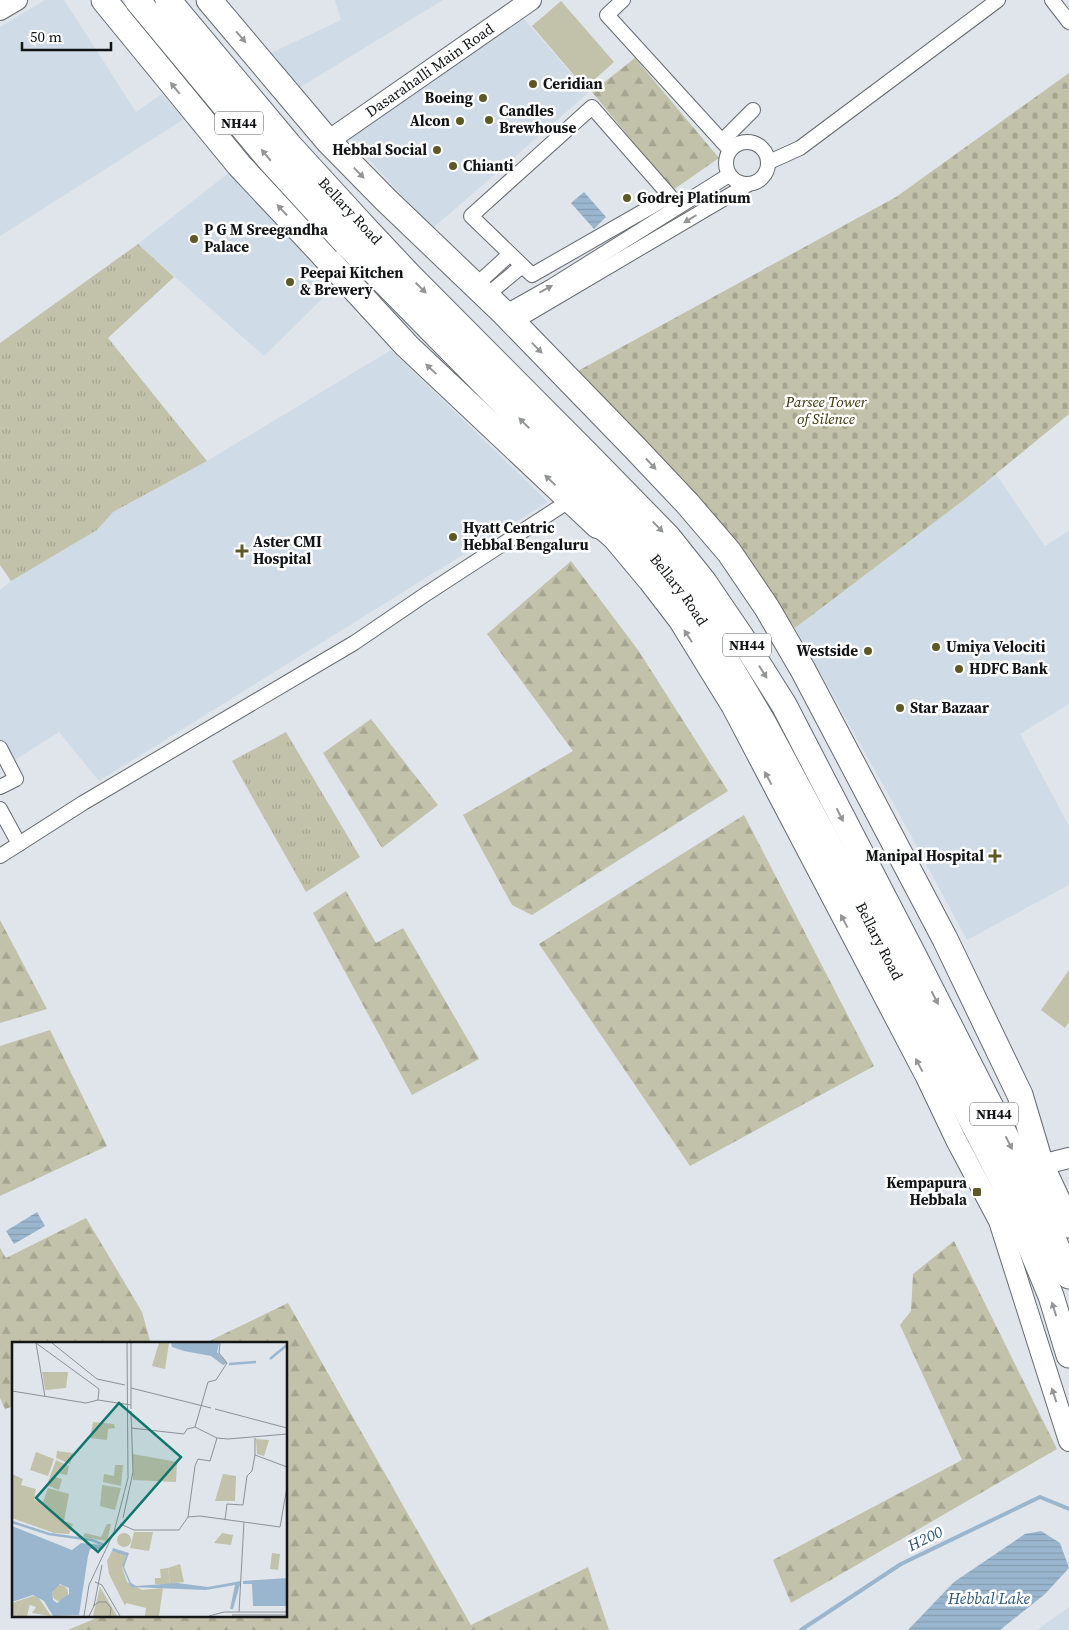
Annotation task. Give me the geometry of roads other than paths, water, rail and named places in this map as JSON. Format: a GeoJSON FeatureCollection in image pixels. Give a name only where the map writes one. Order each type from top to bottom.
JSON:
{"type":"FeatureCollection","features":[{"type":"Feature","properties":{"kind":"highway"},"geometry":{"type":"LineString","coordinates":[[104,0],[230,154],[406,346],[579,494],[598,526],[627,528]]}},
{"type":"Feature","properties":{"kind":"highway","name":"Bellary Road"},"geometry":{"type":"LineString","coordinates":[[137,0],[269,159],[355,235],[409,275],[668,537],[704,582],[784,705],[1026,1176],[1069,1276]]}},
{"type":"Feature","properties":{"kind":"highway","name":"Bellary Road"},"geometry":{"type":"LineString","coordinates":[[168,0],[289,145],[355,235],[579,494],[627,528],[649,551],[687,598],[722,651],[815,818],[944,1089],[1003,1181],[1050,1296],[1069,1355]]}},
{"type":"Feature","properties":{"kind":"highway"},"geometry":{"type":"LineString","coordinates":[[209,0],[322,134],[386,200],[508,318],[688,503],[728,552],[766,608],[803,670],[945,939],[1020,1095],[1041,1165],[1069,1225]]}},
{"type":"Feature","properties":{"kind":"highway"},"geometry":{"type":"LineString","coordinates":[[230,154],[230,128],[247,109],[269,106],[284,110],[322,134]]}},
{"type":"Feature","properties":{"kind":"street"},"geometry":{"type":"LineString","coordinates":[[0,10],[17,0]]}},
{"type":"Feature","properties":{"kind":"street","name":"Dasarahalli Main Road"},"geometry":{"type":"LineString","coordinates":[[322,134],[531,0]]}},
{"type":"Feature","properties":{"kind":"street"},"geometry":{"type":"LineString","coordinates":[[603,0],[607,14],[726,146]]}},
{"type":"Feature","properties":{"kind":"street"},"geometry":{"type":"LineString","coordinates":[[607,14],[623,0]]}},
{"type":"Feature","properties":{"kind":"street"},"geometry":{"type":"LineString","coordinates":[[769,162],[800,148],[998,0]]}},
{"type":"Feature","properties":{"kind":"street"},"geometry":{"type":"LineString","coordinates":[[1052,0],[1069,22]]}},
{"type":"Feature","properties":{"kind":"street"},"geometry":{"type":"LineString","coordinates":[[592,107],[670,196],[532,275],[522,266],[471,216],[592,107]]}},
{"type":"Feature","properties":{"kind":"street"},"geometry":{"type":"LineString","coordinates":[[746,185],[740,184],[729,175],[726,162],[726,146],[753,110]]}},
{"type":"Feature","properties":{"kind":"street"},"geometry":{"type":"LineString","coordinates":[[508,318],[746,185],[760,181],[765,176],[769,162],[764,150],[754,143],[726,146]]}},
{"type":"Feature","properties":{"kind":"street"},"geometry":{"type":"LineString","coordinates":[[508,318],[552,286],[729,175]]}},
{"type":"Feature","properties":{"kind":"street"},"geometry":{"type":"LineString","coordinates":[[480,291],[510,254]]}},
{"type":"Feature","properties":{"kind":"street"},"geometry":{"type":"LineString","coordinates":[[480,291],[522,266]]}},
{"type":"Feature","properties":{"kind":"street"},"geometry":{"type":"LineString","coordinates":[[0,856],[83,803],[354,643],[579,494]]}},
{"type":"Feature","properties":{"kind":"street"},"geometry":{"type":"LineString","coordinates":[[598,526],[613,539],[679,622],[732,706],[944,1089],[999,1221],[1069,1442]]}},
{"type":"Feature","properties":{"kind":"street"},"geometry":{"type":"LineString","coordinates":[[0,748],[16,779],[0,787]]}},
{"type":"Feature","properties":{"kind":"street"},"geometry":{"type":"LineString","coordinates":[[0,809],[19,844]]}},
{"type":"Feature","properties":{"kind":"street"},"geometry":{"type":"LineString","coordinates":[[1041,1165],[1069,1158]]}},
{"type":"Feature","properties":{"kind":"water"},"geometry":{"type":"Polygon","coordinates":[[[584,192],[606,217],[594,229],[571,203],[584,192]]]}},
{"type":"Feature","properties":{"kind":"water"},"geometry":{"type":"Polygon","coordinates":[[[37,1212],[45,1226],[14,1244],[6,1231],[37,1212]]]}},
{"type":"Feature","properties":{"kind":"water","name":"Hebbal Lake"},"geometry":{"type":"Polygon","coordinates":[[[1041,1531],[1060,1543],[1069,1568],[1045,1594],[1000,1630],[908,1630],[954,1582],[1025,1534],[1041,1531]]]}},
{"type":"Feature","properties":{"kind":"waterway","name":"H200"},"geometry":{"type":"LineString","coordinates":[[801,1630],[901,1564],[1040,1497],[1069,1509]]}},
{"type":"Feature","properties":{"kind":"place","name":"Ceridian"},"geometry":{"type":"Point","coordinates":[533,84]}},
{"type":"Feature","properties":{"kind":"place","name":"Boeing"},"geometry":{"type":"Point","coordinates":[483,98]}},
{"type":"Feature","properties":{"kind":"place","name":"Candles Brewhouse"},"geometry":{"type":"Point","coordinates":[489,120]}},
{"type":"Feature","properties":{"kind":"place","name":"Alcon"},"geometry":{"type":"Point","coordinates":[460,121]}},
{"type":"Feature","properties":{"kind":"place","name":"Hebbal Social"},"geometry":{"type":"Point","coordinates":[437,150]}},
{"type":"Feature","properties":{"kind":"place","name":"Chianti"},"geometry":{"type":"Point","coordinates":[453,166]}},
{"type":"Feature","properties":{"kind":"place","name":"Godrej Platinum"},"geometry":{"type":"Point","coordinates":[627,198]}},
{"type":"Feature","properties":{"kind":"place","name":"P G M Sreegandha Palace"},"geometry":{"type":"Point","coordinates":[194,239]}},
{"type":"Feature","properties":{"kind":"place","name":"Peepai Kitchen & Brewery"},"geometry":{"type":"Point","coordinates":[290,282]}},
{"type":"Feature","properties":{"kind":"place","name":"Hyatt Centric Hebbal Bengaluru"},"geometry":{"type":"Point","coordinates":[453,537]}},
{"type":"Feature","properties":{"kind":"place","name":"Aster CMI Hospital"},"geometry":{"type":"Point","coordinates":[242,551]}},
{"type":"Feature","properties":{"kind":"place","name":"Umiya Velociti"},"geometry":{"type":"Point","coordinates":[936,647]}},
{"type":"Feature","properties":{"kind":"place","name":"Westside"},"geometry":{"type":"Point","coordinates":[868,651]}},
{"type":"Feature","properties":{"kind":"place","name":"HDFC Bank"},"geometry":{"type":"Point","coordinates":[959,669]}},
{"type":"Feature","properties":{"kind":"place","name":"Star Bazaar"},"geometry":{"type":"Point","coordinates":[900,708]}},
{"type":"Feature","properties":{"kind":"place","name":"Manipal Hospital"},"geometry":{"type":"Point","coordinates":[995,856]}},
{"type":"Feature","properties":{"kind":"place","name":"Kempapura Hebbala"},"geometry":{"type":"Point","coordinates":[977,1192]}},
{"type":"Feature","properties":{"kind":"park label","name":"Parsee Tower of Silence"},"geometry":{"type":"Point","coordinates":[826,410]}}]}
